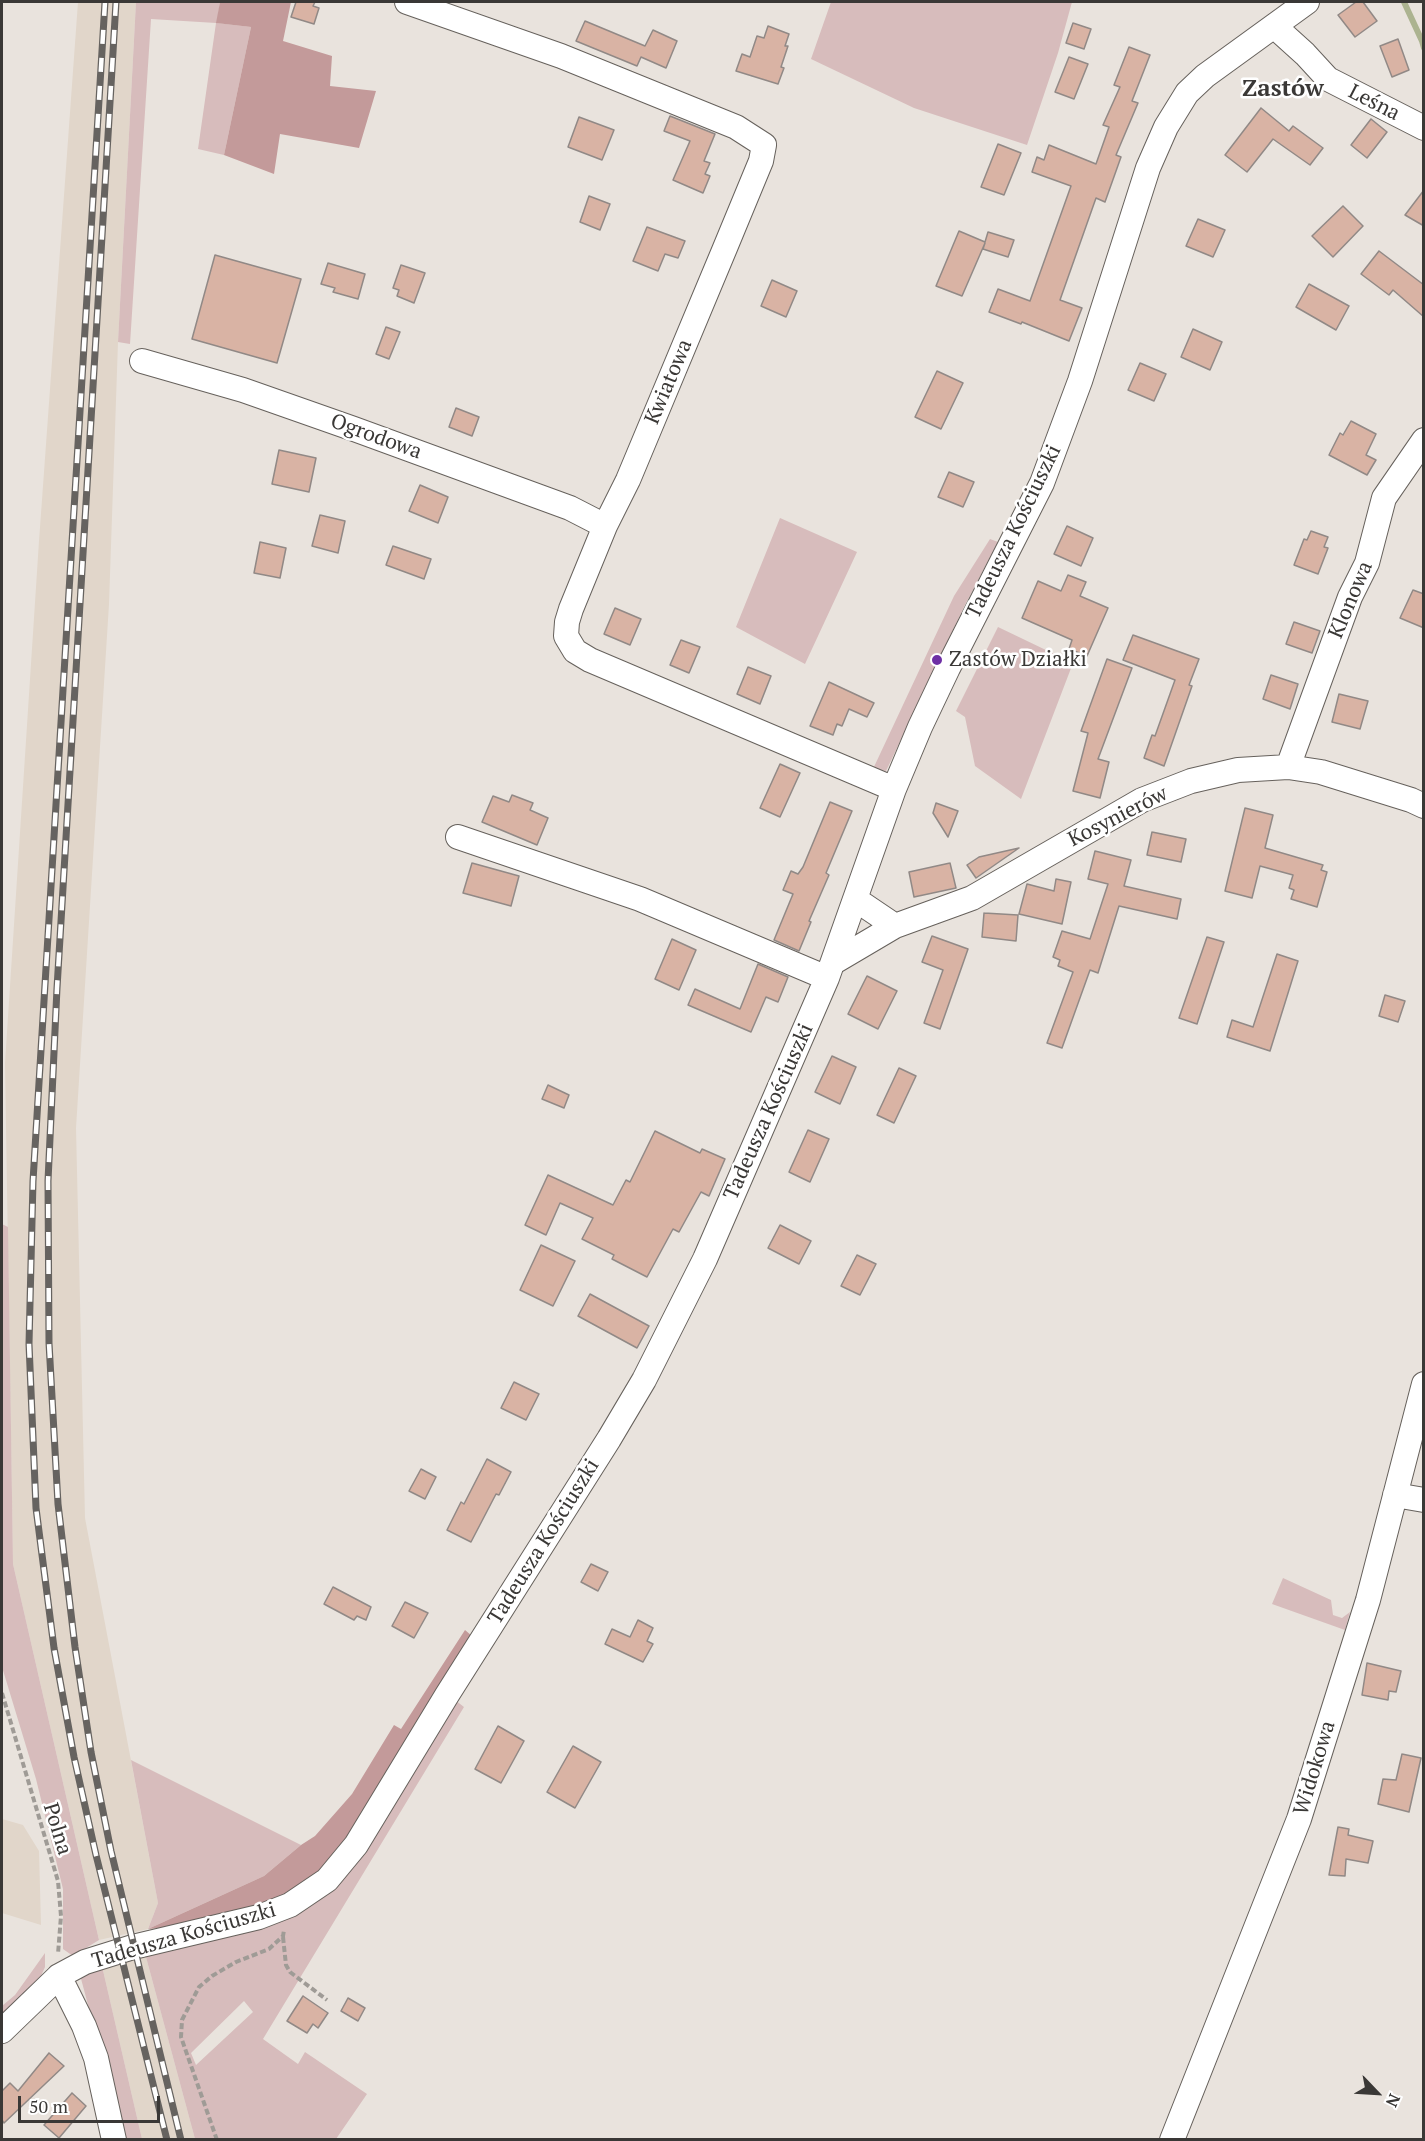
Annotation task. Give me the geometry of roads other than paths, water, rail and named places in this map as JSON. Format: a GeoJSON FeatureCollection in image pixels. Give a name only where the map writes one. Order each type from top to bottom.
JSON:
{"type":"FeatureCollection","features":[{"type":"Feature","properties":{"kind":"street","name":"Kwiatowa"},"geometry":{"type":"LineString","coordinates":[[407,2],[561,56],[736,127],[764,145],[760,161],[725,248],[628,480],[605,526],[567,622],[566,636],[575,651],[601,665],[894,789]]}},
{"type":"Feature","properties":{"kind":"street","name":"Tadeusza Kościuszki"},"geometry":{"type":"LineString","coordinates":[[2,2031],[59,1976],[86,1962],[259,1917],[290,1905],[327,1880],[356,1845],[471,1657],[609,1439],[644,1380],[705,1259],[830,970],[894,789],[948,668],[1042,483],[1080,381],[1148,168],[1166,127],[1187,93],[1205,76],[1307,2]]}},
{"type":"Feature","properties":{"kind":"street","name":"Leśna"},"geometry":{"type":"LineString","coordinates":[[1274,26],[1328,79],[1424,128]]}},
{"type":"Feature","properties":{"kind":"street","name":"Ogrodowa"},"geometry":{"type":"LineString","coordinates":[[142,360],[243,390],[354,429],[570,508],[605,526]]}},
{"type":"Feature","properties":{"kind":"street","name":"Klonowa"},"geometry":{"type":"LineString","coordinates":[[1288,766],[1350,597],[1368,563],[1384,498],[1424,440]]}},
{"type":"Feature","properties":{"kind":"street","name":"Kosynierów"},"geometry":{"type":"LineString","coordinates":[[830,970],[895,926],[972,898],[1143,800],[1191,782],[1238,770],[1288,766],[1322,772],[1424,806]]}},
{"type":"Feature","properties":{"kind":"street"},"geometry":{"type":"LineString","coordinates":[[458,837],[640,899],[830,970]]}},
{"type":"Feature","properties":{"kind":"street"},"geometry":{"type":"LineString","coordinates":[[855,899],[895,926]]}},
{"type":"Feature","properties":{"kind":"street","name":"Widokowa"},"geometry":{"type":"LineString","coordinates":[[1172,2139],[1299,1819],[1368,1600],[1424,1384]]}},
{"type":"Feature","properties":{"kind":"street"},"geometry":{"type":"LineString","coordinates":[[1395,1495],[1424,1500]]}},
{"type":"Feature","properties":{"kind":"street"},"geometry":{"type":"LineString","coordinates":[[59,1976],[84,2026],[96,2058],[114,2139]]}},
{"type":"Feature","properties":{"kind":"waterway"},"geometry":{"type":"LineString","coordinates":[[1404,2],[1424,48]]}},
{"type":"Feature","properties":{"kind":"railway"},"geometry":{"type":"LineString","coordinates":[[105,2],[33,1181],[29,1344],[36,1508],[54,1648],[74,1757],[96,1855],[167,2140]]}},
{"type":"Feature","properties":{"kind":"railway"},"geometry":{"type":"LineString","coordinates":[[116,2],[57,988],[48,1181],[49,1343],[58,1504],[75,1647],[91,1752],[111,1851],[181,2140]]}},
{"type":"Feature","properties":{"kind":"place","name":"Zastów Działki"},"geometry":{"type":"Point","coordinates":[937,660]}},
{"type":"Feature","properties":{"kind":"district","name":"Zastów"},"geometry":{"type":"Point","coordinates":[1283,89]}}]}
